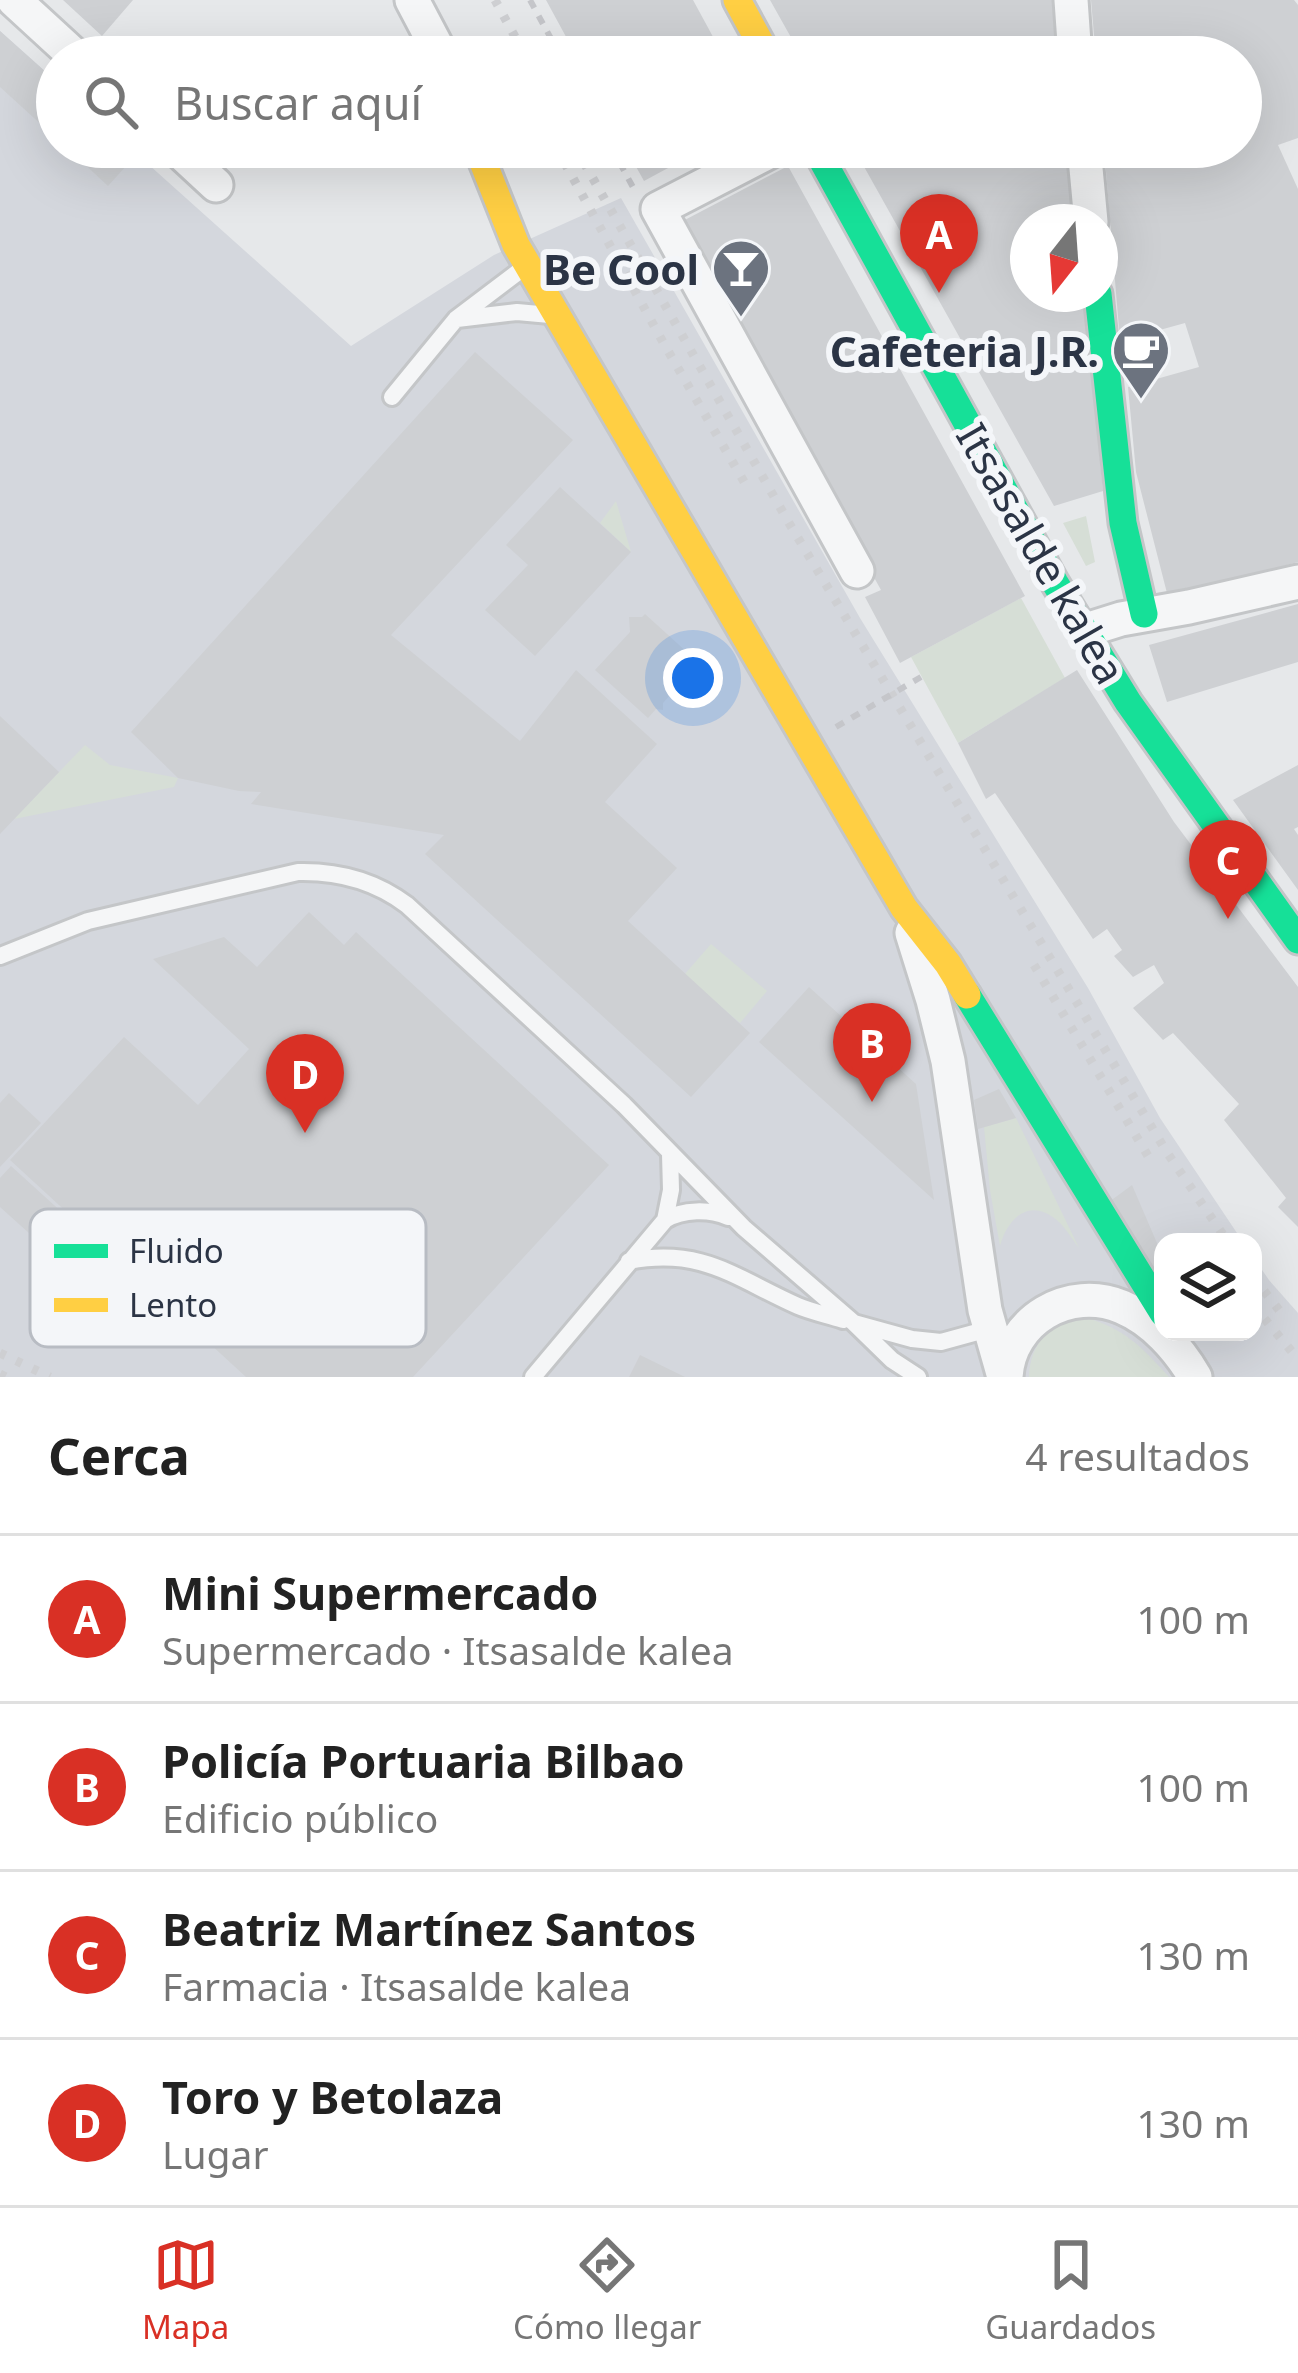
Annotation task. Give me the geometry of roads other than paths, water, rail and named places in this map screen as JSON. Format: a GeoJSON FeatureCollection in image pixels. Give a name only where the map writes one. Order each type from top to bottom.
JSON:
{"type":"FeatureCollection","features":[{"type":"Feature","properties":{"kind":"street"},"geometry":{"type":"LineString","coordinates":[[14,0],[53,36]]}},
{"type":"Feature","properties":{"kind":"street"},"geometry":{"type":"LineString","coordinates":[[412,0],[431,36]]}},
{"type":"Feature","properties":{"kind":"street"},"geometry":{"type":"LineString","coordinates":[[737,0],[757,36]]}},
{"type":"Feature","properties":{"kind":"street"},"geometry":{"type":"LineString","coordinates":[[1071,0],[1074,36]]}},
{"type":"Feature","properties":{"kind":"street"},"geometry":{"type":"LineString","coordinates":[[198,168],[216,185]]}},
{"type":"Feature","properties":{"kind":"street"},"geometry":{"type":"LineString","coordinates":[[486,168],[522,255],[904,908],[948,964],[1154,1298]]}},
{"type":"Feature","properties":{"kind":"street"},"geometry":{"type":"LineString","coordinates":[[737,168],[658,209],[857,571]]}},
{"type":"Feature","properties":{"kind":"street","name":"Itsasalde kalea"},"geometry":{"type":"LineString","coordinates":[[826,168],[1054,583],[1128,702],[1298,940]]}},
{"type":"Feature","properties":{"kind":"street"},"geometry":{"type":"LineString","coordinates":[[1086,168],[1089,204]]}},
{"type":"Feature","properties":{"kind":"street"},"geometry":{"type":"LineString","coordinates":[[1100,312],[1123,524],[1144,614]]}},
{"type":"Feature","properties":{"kind":"street"},"geometry":{"type":"LineString","coordinates":[[1086,630],[1298,582]]}},
{"type":"Feature","properties":{"kind":"street"},"geometry":{"type":"LineString","coordinates":[[904,908],[948,1060],[980,1276],[1005,1377]]}},
{"type":"Feature","properties":{"kind":"street"},"geometry":{"type":"LineString","coordinates":[[1005,1377],[1009,1351],[1017,1338],[1040,1316],[1072,1303],[1111,1303],[1142,1318],[1184,1356]]}},
{"type":"Feature","properties":{"kind":"lane"},"geometry":{"type":"LineString","coordinates":[[392,397],[456,319],[522,255]]}},
{"type":"Feature","properties":{"kind":"lane"},"geometry":{"type":"LineString","coordinates":[[456,319],[517,312],[558,316]]}},
{"type":"Feature","properties":{"kind":"lane"},"geometry":{"type":"LineString","coordinates":[[0,956],[88,921],[298,872],[345,875],[371,883],[407,904],[625,1105],[740,1222],[892,1360],[918,1377]]}},
{"type":"Feature","properties":{"kind":"lane"},"geometry":{"type":"LineString","coordinates":[[665,1220],[671,1190],[670,1154]]}},
{"type":"Feature","properties":{"kind":"lane"},"geometry":{"type":"LineString","coordinates":[[533,1377],[665,1220],[714,1211],[740,1222]]}},
{"type":"Feature","properties":{"kind":"lane"},"geometry":{"type":"LineString","coordinates":[[629,1261],[659,1256],[698,1260],[802,1307],[912,1339],[941,1342],[1040,1316]]}},
{"type":"Feature","properties":{"kind":"railway"},"geometry":{"type":"LineString","coordinates":[[495,0],[515,36]]}},
{"type":"Feature","properties":{"kind":"railway"},"geometry":{"type":"LineString","coordinates":[[568,168],[750,492]]}},
{"type":"Feature","properties":{"kind":"railway"},"geometry":{"type":"LineString","coordinates":[[587,168],[789,523],[1166,1151],[1222,1233]]}},
{"type":"Feature","properties":{"kind":"railway"},"geometry":{"type":"LineString","coordinates":[[1034,965],[1151,1161]]}},
{"type":"Feature","properties":{"kind":"railway"},"geometry":{"type":"LineString","coordinates":[[1262,1288],[1283,1315]]}},
{"type":"Feature","properties":{"kind":"railway"},"geometry":{"type":"LineString","coordinates":[[1262,1316],[1298,1359]]}},
{"type":"Feature","properties":{"kind":"railway"},"geometry":{"type":"LineString","coordinates":[[0,1353],[50,1377]]}},
{"type":"Feature","properties":{"kind":"railway"},"geometry":{"type":"LineString","coordinates":[[0,1374],[6,1377]]}},
{"type":"Feature","properties":{"kind":"place","name":"Mini Supermercado"},"geometry":{"type":"Point","coordinates":[939,293]}},
{"type":"Feature","properties":{"kind":"place","name":"Be Cool"},"geometry":{"type":"Point","coordinates":[741,319]}},
{"type":"Feature","properties":{"kind":"place","name":"Cafeteria J.R."},"geometry":{"type":"Point","coordinates":[1141,401]}},
{"type":"Feature","properties":{"kind":"place","name":"Beatriz Martínez Santos"},"geometry":{"type":"Point","coordinates":[1228,919]}},
{"type":"Feature","properties":{"kind":"place","name":"Policía Portuaria Bilbao"},"geometry":{"type":"Point","coordinates":[872,1102]}},
{"type":"Feature","properties":{"kind":"place","name":"Toro y Betolaza"},"geometry":{"type":"Point","coordinates":[305,1133]}}]}
